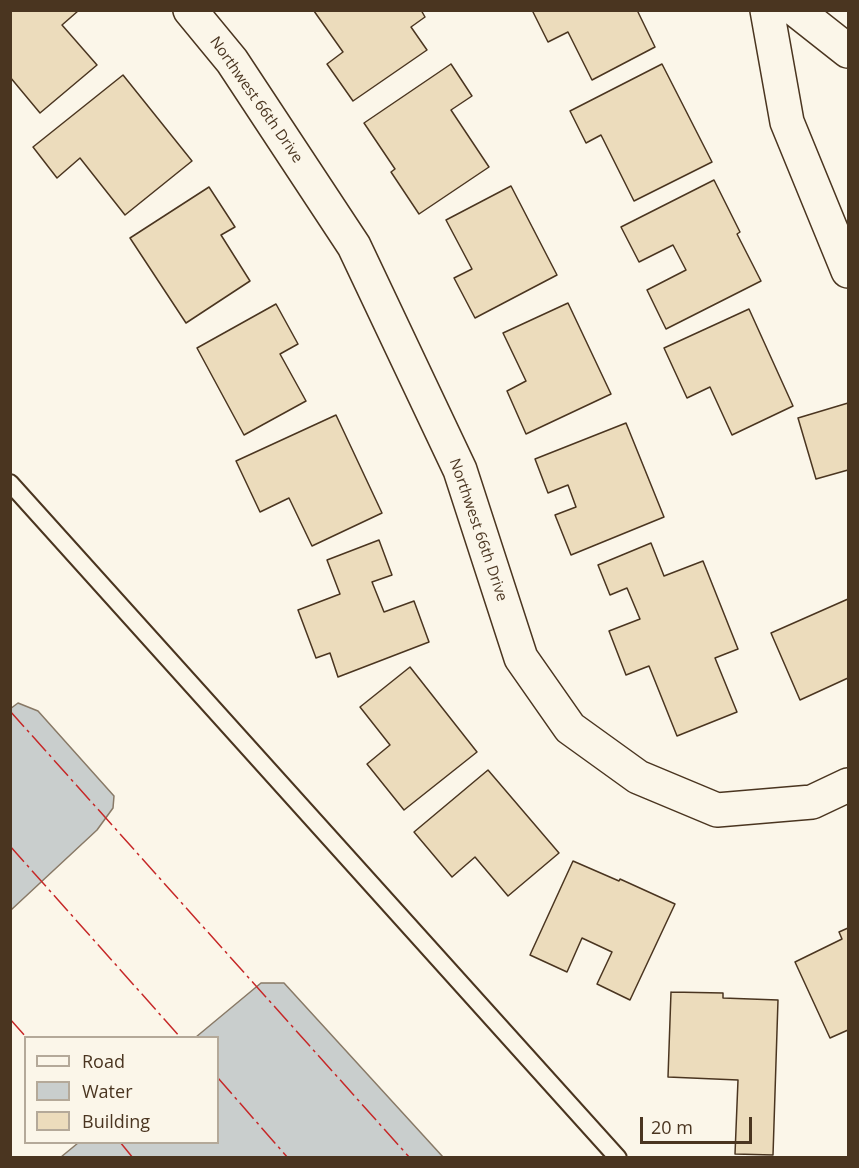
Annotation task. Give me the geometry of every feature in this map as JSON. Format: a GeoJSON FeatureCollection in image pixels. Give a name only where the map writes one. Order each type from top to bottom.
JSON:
{"type":"FeatureCollection","features":[{"type":"Feature","properties":{"kind":"street","name":"Northwest 66th Drive"},"geometry":{"type":"LineString","coordinates":[[190,10],[232,61],[354,246],[460,470],[521,658],[570,728],[638,777],[717,810],[812,802],[849,785]]}},
{"type":"Feature","properties":{"kind":"street"},"geometry":{"type":"LineString","coordinates":[[768,10],[787,122],[849,271]]}},
{"type":"Feature","properties":{"kind":"street"},"geometry":{"type":"LineString","coordinates":[[796,10],[849,51]]}},
{"type":"Feature","properties":{"kind":"lane"},"geometry":{"type":"LineString","coordinates":[[10,483],[618,1158]]}},
{"type":"Feature","properties":{"kind":"water"},"geometry":{"type":"Polygon","coordinates":[[[18,703],[38,711],[114,796],[113,808],[97,830],[11,910],[10,709],[18,703]]]}},
{"type":"Feature","properties":{"kind":"water"},"geometry":{"type":"Polygon","coordinates":[[[261,983],[284,983],[443,1157],[61,1157],[77,1144],[219,1144],[219,1036],[197,1036],[261,983]]]}},
{"type":"Feature","properties":{"kind":"building"},"geometry":{"type":"Polygon","coordinates":[[[10,10],[78,10],[62,25],[97,65],[40,113],[10,77],[10,10]]]}},
{"type":"Feature","properties":{"kind":"building"},"geometry":{"type":"Polygon","coordinates":[[[421,10],[425,17],[411,27],[427,50],[353,101],[327,64],[343,52],[314,11],[421,10]]]}},
{"type":"Feature","properties":{"kind":"building"},"geometry":{"type":"Polygon","coordinates":[[[532,10],[637,10],[655,47],[592,80],[568,32],[548,42],[532,10]]]}},
{"type":"Feature","properties":{"kind":"building"},"geometry":{"type":"Polygon","coordinates":[[[451,64],[472,96],[451,110],[489,167],[419,214],[391,172],[395,169],[364,123],[451,64]]]}},
{"type":"Feature","properties":{"kind":"building"},"geometry":{"type":"Polygon","coordinates":[[[662,64],[712,162],[634,201],[601,135],[586,143],[570,111],[662,64]]]}},
{"type":"Feature","properties":{"kind":"building"},"geometry":{"type":"Polygon","coordinates":[[[123,75],[192,161],[125,215],[80,158],[57,178],[33,147],[123,75]]]}},
{"type":"Feature","properties":{"kind":"building"},"geometry":{"type":"Polygon","coordinates":[[[714,180],[740,232],[737,234],[761,281],[666,329],[647,290],[686,270],[673,245],[639,262],[621,227],[714,180]]]}},
{"type":"Feature","properties":{"kind":"building"},"geometry":{"type":"Polygon","coordinates":[[[511,186],[557,275],[475,318],[454,278],[472,269],[446,220],[511,186]]]}},
{"type":"Feature","properties":{"kind":"building"},"geometry":{"type":"Polygon","coordinates":[[[209,187],[235,227],[221,235],[250,281],[186,323],[130,238],[209,187]]]}},
{"type":"Feature","properties":{"kind":"building"},"geometry":{"type":"Polygon","coordinates":[[[568,303],[611,394],[526,434],[507,391],[526,381],[503,333],[568,303]]]}},
{"type":"Feature","properties":{"kind":"building"},"geometry":{"type":"Polygon","coordinates":[[[276,304],[298,344],[280,354],[306,401],[244,435],[197,348],[276,304]]]}},
{"type":"Feature","properties":{"kind":"building"},"geometry":{"type":"Polygon","coordinates":[[[749,309],[793,406],[732,435],[710,387],[687,398],[664,348],[749,309]]]}},
{"type":"Feature","properties":{"kind":"building"},"geometry":{"type":"Polygon","coordinates":[[[848,403],[848,470],[816,479],[798,418],[848,403]]]}},
{"type":"Feature","properties":{"kind":"building"},"geometry":{"type":"Polygon","coordinates":[[[336,415],[382,513],[312,546],[289,498],[260,512],[236,461],[336,415]]]}},
{"type":"Feature","properties":{"kind":"building"},"geometry":{"type":"Polygon","coordinates":[[[626,423],[664,517],[571,555],[555,515],[576,507],[568,485],[548,493],[535,459],[626,423]]]}},
{"type":"Feature","properties":{"kind":"building"},"geometry":{"type":"Polygon","coordinates":[[[379,540],[392,575],[372,582],[384,612],[414,601],[429,642],[338,677],[330,653],[316,658],[298,610],[340,594],[327,560],[379,540]]]}},
{"type":"Feature","properties":{"kind":"building"},"geometry":{"type":"Polygon","coordinates":[[[651,543],[664,576],[703,561],[738,649],[715,658],[737,712],[677,736],[649,666],[626,675],[609,631],[640,619],[627,588],[610,595],[598,565],[651,543]]]}},
{"type":"Feature","properties":{"kind":"building"},"geometry":{"type":"Polygon","coordinates":[[[848,599],[848,678],[800,700],[771,633],[848,599]]]}},
{"type":"Feature","properties":{"kind":"building"},"geometry":{"type":"Polygon","coordinates":[[[410,667],[477,752],[404,810],[367,764],[390,745],[360,707],[410,667]]]}},
{"type":"Feature","properties":{"kind":"building"},"geometry":{"type":"Polygon","coordinates":[[[488,770],[559,853],[508,896],[475,857],[452,877],[414,832],[488,770]]]}},
{"type":"Feature","properties":{"kind":"building"},"geometry":{"type":"Polygon","coordinates":[[[573,861],[675,904],[630,1000],[597,984],[612,952],[582,938],[567,972],[530,955],[573,861]]]}},
{"type":"Feature","properties":{"kind":"building"},"geometry":{"type":"Polygon","coordinates":[[[848,928],[848,1030],[830,1038],[795,962],[842,939],[839,932],[848,928]]]}},
{"type":"Feature","properties":{"kind":"building"},"geometry":{"type":"Polygon","coordinates":[[[671,992],[723,993],[723,998],[778,1000],[773,1155],[735,1154],[738,1080],[668,1077],[671,992]]]}},
{"type":"Feature","properties":{"kind":"power"},"geometry":{"type":"LineString","coordinates":[[10,711],[410,1158]]}},
{"type":"Feature","properties":{"kind":"power"},"geometry":{"type":"LineString","coordinates":[[10,846],[179,1036]]}},
{"type":"Feature","properties":{"kind":"power"},"geometry":{"type":"LineString","coordinates":[[10,1019],[25,1036]]}},
{"type":"Feature","properties":{"kind":"power"},"geometry":{"type":"LineString","coordinates":[[219,1079],[288,1158]]}},
{"type":"Feature","properties":{"kind":"power"},"geometry":{"type":"LineString","coordinates":[[122,1144],[133,1158]]}}]}
